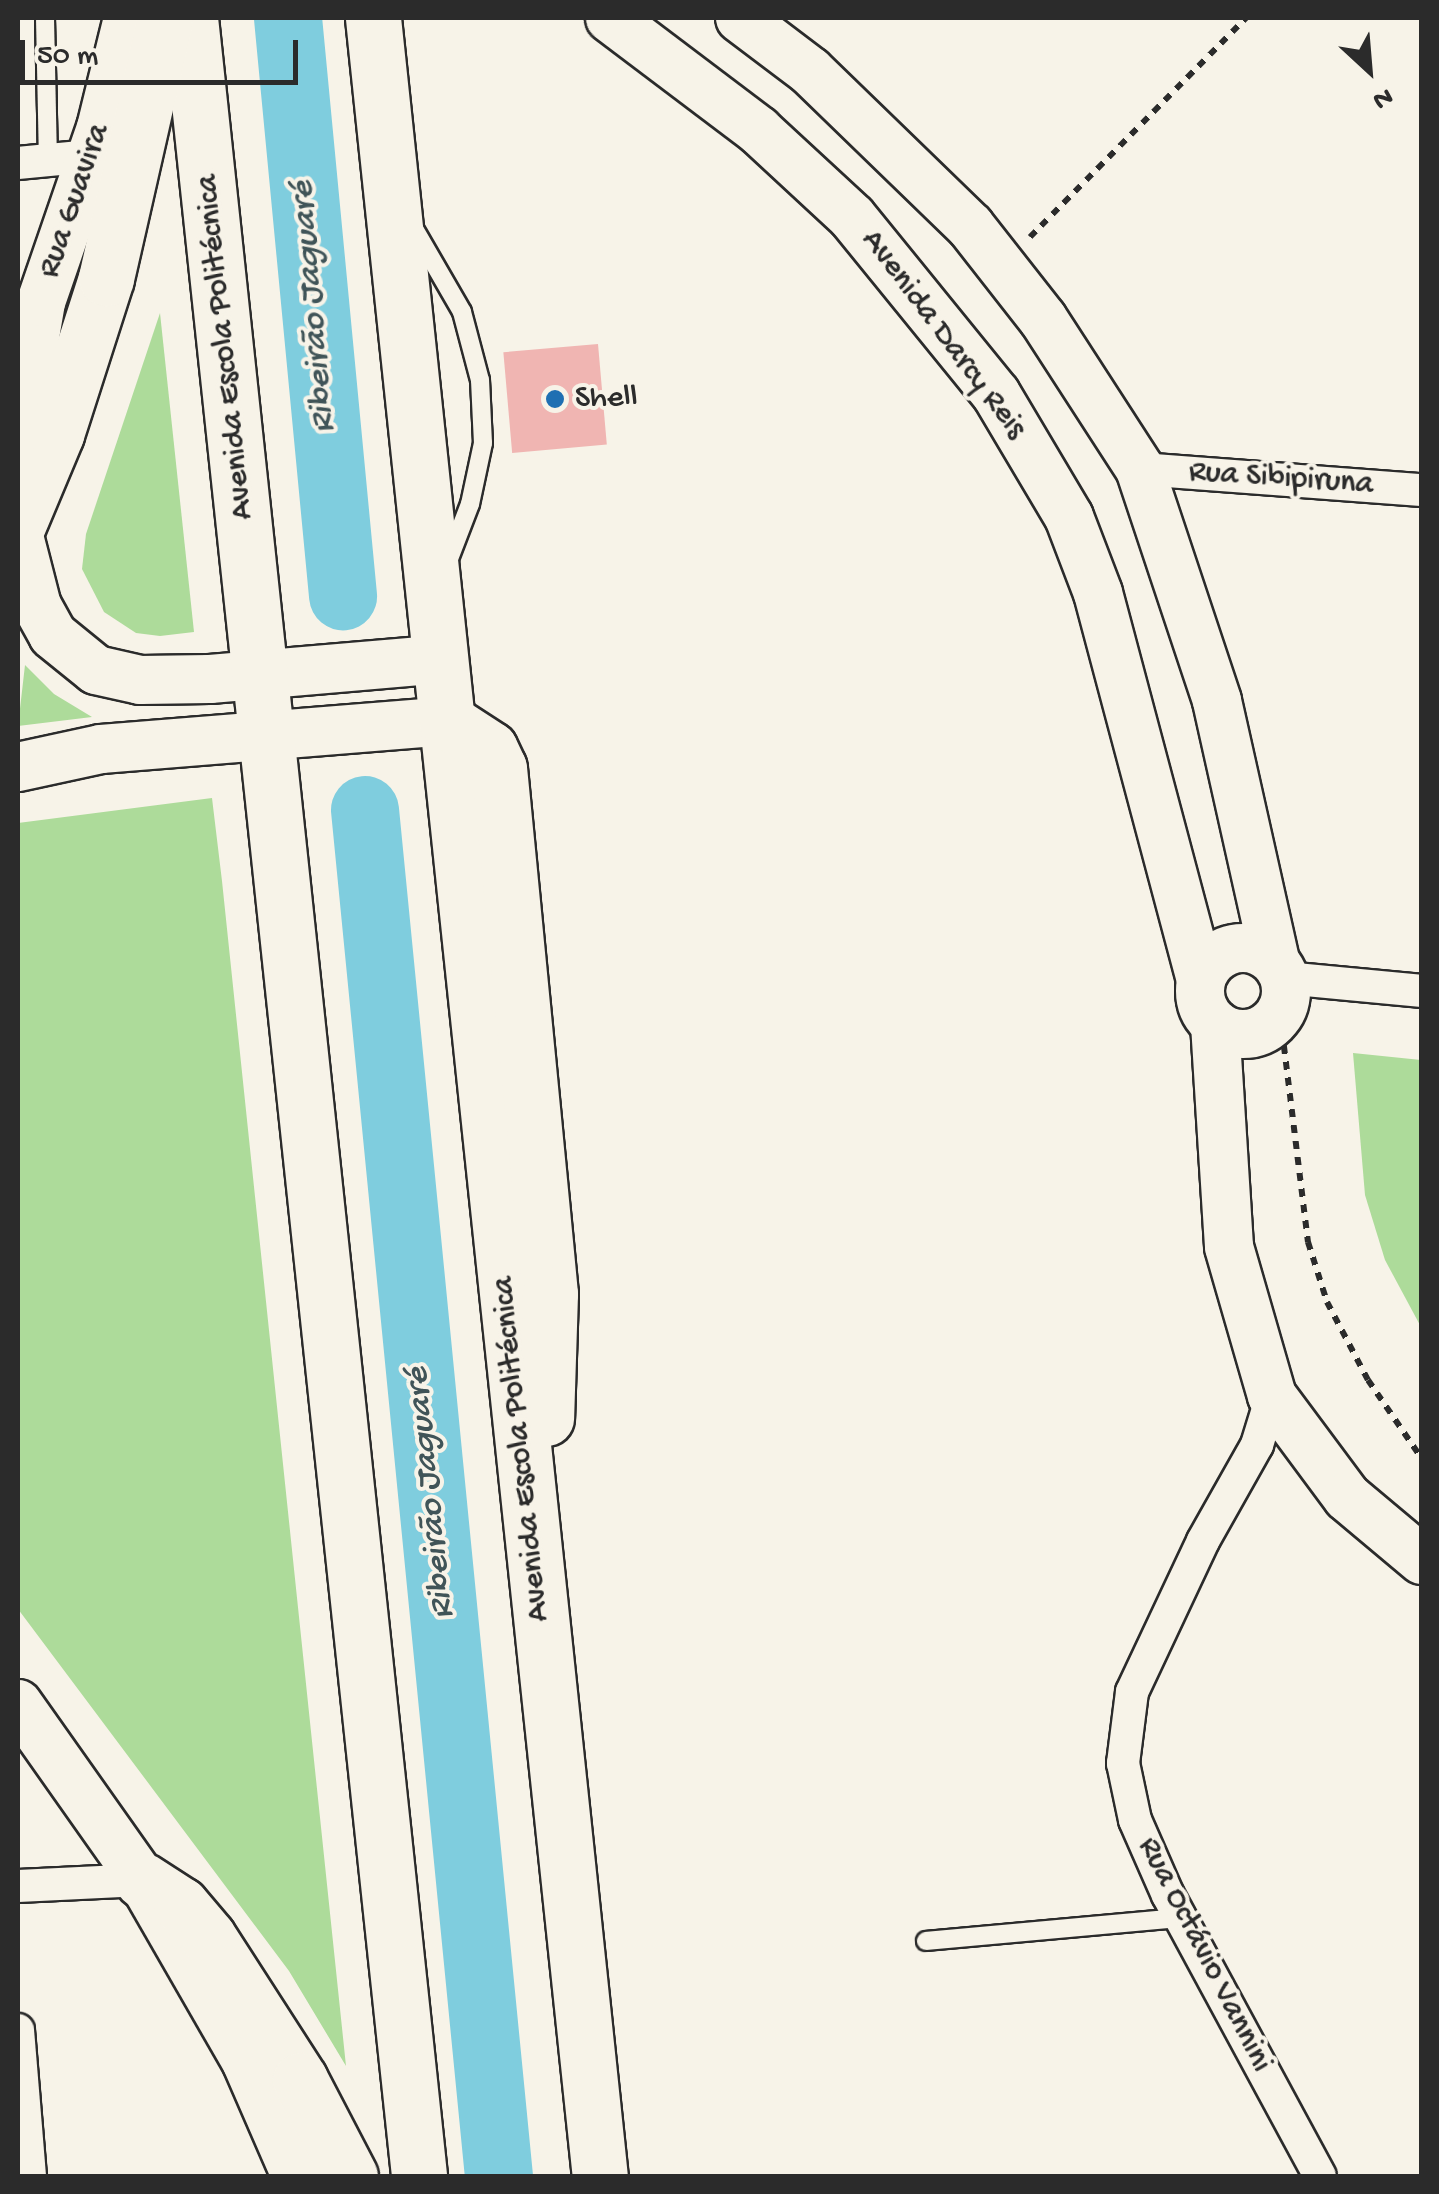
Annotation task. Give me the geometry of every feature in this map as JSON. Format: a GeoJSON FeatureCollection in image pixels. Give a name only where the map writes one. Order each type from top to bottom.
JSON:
{"type":"FeatureCollection","features":[{"type":"Feature","properties":{"kind":"highway"},"geometry":{"type":"LineString","coordinates":[[18,529],[56,434],[106,278],[164,18]]}},
{"type":"Feature","properties":{"kind":"highway","name":"Avenida Escola Politécnica"},"geometry":{"type":"LineString","coordinates":[[190,18],[420,2176]]}},
{"type":"Feature","properties":{"kind":"highway"},"geometry":{"type":"LineString","coordinates":[[373,18],[447,721]]}},
{"type":"Feature","properties":{"kind":"highway","name":"Avenida Escola Politécnica"},"geometry":{"type":"LineString","coordinates":[[447,721],[490,749],[502,800],[550,1294],[536,1586],[600,2176]]}},
{"type":"Feature","properties":{"kind":"highway"},"geometry":{"type":"LineString","coordinates":[[142,1880],[181,1905],[208,1938],[300,2080],[350,2176]]}},
{"type":"Feature","properties":{"kind":"street","name":"Rua Guavira"},"geometry":{"type":"LineString","coordinates":[[18,504],[21,418],[41,302],[52,160],[128,18]]}},
{"type":"Feature","properties":{"kind":"street","name":"Avenida Darcy Reis"},"geometry":{"type":"LineString","coordinates":[[610,18],[758,130],[852,217],[996,394],[1070,517],[1098,593],[1201,980]]}},
{"type":"Feature","properties":{"kind":"street"},"geometry":{"type":"LineString","coordinates":[[740,18],[810,71],[885,142],[1001,266],[1140,470],[1217,701],[1280,985],[1250,1034],[1215,1024]]}},
{"type":"Feature","properties":{"kind":"street","name":"Rua Sibipiruna"},"geometry":{"type":"LineString","coordinates":[[1140,470],[1422,490]]}},
{"type":"Feature","properties":{"kind":"street"},"geometry":{"type":"LineString","coordinates":[[18,529],[37,606],[53,635],[82,661],[140,680],[262,677],[442,660]]}},
{"type":"Feature","properties":{"kind":"street"},"geometry":{"type":"LineString","coordinates":[[18,767],[101,749],[447,721]]}},
{"type":"Feature","properties":{"kind":"street"},"geometry":{"type":"LineString","coordinates":[[1280,985],[1256,950],[1233,949],[1213,960],[1201,980],[1202,1004],[1215,1024],[1229,1247],[1272,1396],[1347,1497],[1422,1560]]}},
{"type":"Feature","properties":{"kind":"street"},"geometry":{"type":"LineString","coordinates":[[1280,985],[1422,991]]}},
{"type":"Feature","properties":{"kind":"street","name":"Rua Octávio Vannini"},"geometry":{"type":"LineString","coordinates":[[1272,1396],[1257,1446],[1203,1541],[1124,1723],[1123,1763],[1135,1820],[1181,1918],[1320,2176]]}},
{"type":"Feature","properties":{"kind":"street"},"geometry":{"type":"LineString","coordinates":[[18,1704],[142,1880],[246,2062],[296,2176]]}},
{"type":"Feature","properties":{"kind":"street"},"geometry":{"type":"LineString","coordinates":[[18,1886],[142,1880]]}},
{"type":"Feature","properties":{"kind":"street"},"geometry":{"type":"LineString","coordinates":[[18,2030],[30,2176]]}},
{"type":"Feature","properties":{"kind":"lane"},"geometry":{"type":"LineString","coordinates":[[44,18],[52,160]]}},
{"type":"Feature","properties":{"kind":"lane"},"geometry":{"type":"LineString","coordinates":[[926,1941],[1181,1918]]}},
{"type":"Feature","properties":{"kind":"path"},"geometry":{"type":"LineString","coordinates":[[1001,266],[1246,18]]}},
{"type":"Feature","properties":{"kind":"path"},"geometry":{"type":"LineString","coordinates":[[1280,985],[1308,1242],[1328,1302],[1368,1380],[1422,1459]]}},
{"type":"Feature","properties":{"kind":"green space"},"geometry":{"type":"Polygon","coordinates":[[[160,313],[194,632],[160,636],[136,633],[104,612],[82,569],[86,534],[160,313]]]}},
{"type":"Feature","properties":{"kind":"green space"},"geometry":{"type":"Polygon","coordinates":[[[25,665],[54,694],[92,717],[18,726],[25,665]]]}},
{"type":"Feature","properties":{"kind":"green space"},"geometry":{"type":"Polygon","coordinates":[[[212,798],[346,2066],[289,1971],[18,1609],[18,823],[212,798]]]}},
{"type":"Feature","properties":{"kind":"green space"},"geometry":{"type":"Polygon","coordinates":[[[1353,1053],[1421,1060],[1421,1327],[1385,1260],[1365,1195],[1353,1053]]]}},
{"type":"Feature","properties":{"kind":"building","name":"Shell"},"geometry":{"type":"Polygon","coordinates":[[[598,344],[607,445],[512,453],[503,352],[598,344]]]}},
{"type":"Feature","properties":{"kind":"waterway","name":"Ribeirão Jaguaré"},"geometry":{"type":"LineString","coordinates":[[288,18],[343,596]]}},
{"type":"Feature","properties":{"kind":"waterway","name":"Ribeirão Jaguaré"},"geometry":{"type":"LineString","coordinates":[[365,810],[499,2176]]}},
{"type":"Feature","properties":{"kind":"place","name":"Shell"},"geometry":{"type":"Point","coordinates":[555,399]}}]}
